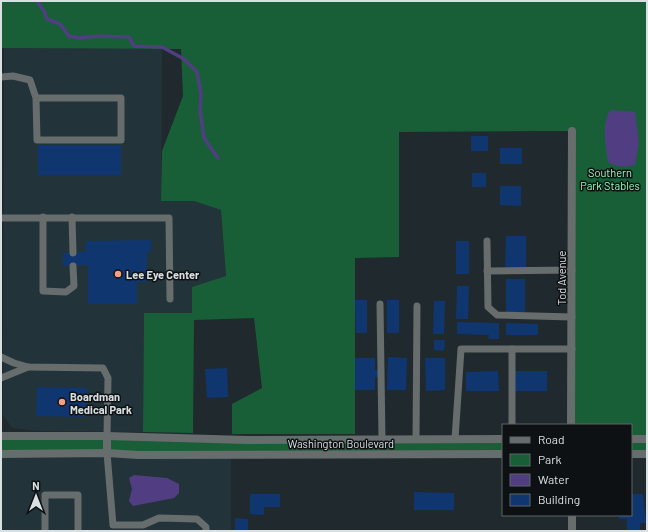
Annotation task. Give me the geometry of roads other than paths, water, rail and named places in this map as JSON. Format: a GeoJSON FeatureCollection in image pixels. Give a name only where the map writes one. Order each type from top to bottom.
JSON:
{"type":"FeatureCollection","features":[{"type":"Feature","properties":{"kind":"street","name":"Tod Avenue"},"geometry":{"type":"LineString","coordinates":[[571,424],[572,131]]}},
{"type":"Feature","properties":{"kind":"street","name":"Washington Boulevard"},"geometry":{"type":"LineString","coordinates":[[1,436],[107,436],[247,440],[502,439]]}},
{"type":"Feature","properties":{"kind":"street"},"geometry":{"type":"LineString","coordinates":[[107,436],[107,453]]}},
{"type":"Feature","properties":{"kind":"street"},"geometry":{"type":"LineString","coordinates":[[203,439],[203,453]]}},
{"type":"Feature","properties":{"kind":"street"},"geometry":{"type":"LineString","coordinates":[[632,439],[647,439]]}},
{"type":"Feature","properties":{"kind":"street"},"geometry":{"type":"LineString","coordinates":[[247,440],[247,454]]}},
{"type":"Feature","properties":{"kind":"street"},"geometry":{"type":"LineString","coordinates":[[434,440],[434,454]]}},
{"type":"Feature","properties":{"kind":"street","name":"Washington Boulevard"},"geometry":{"type":"LineString","coordinates":[[1,454],[502,454]]}},
{"type":"Feature","properties":{"kind":"street"},"geometry":{"type":"LineString","coordinates":[[632,454],[647,454]]}},
{"type":"Feature","properties":{"kind":"street"},"geometry":{"type":"LineString","coordinates":[[572,516],[572,531]]}},
{"type":"Feature","properties":{"kind":"lane"},"geometry":{"type":"LineString","coordinates":[[1,77],[13,76],[30,80],[36,98],[37,140],[122,140],[121,98],[36,98]]}},
{"type":"Feature","properties":{"kind":"lane"},"geometry":{"type":"LineString","coordinates":[[43,217],[43,291],[66,292],[74,286],[73,266]]}},
{"type":"Feature","properties":{"kind":"lane"},"geometry":{"type":"LineString","coordinates":[[72,217],[73,253]]}},
{"type":"Feature","properties":{"kind":"lane"},"geometry":{"type":"LineString","coordinates":[[1,218],[168,218],[170,299]]}},
{"type":"Feature","properties":{"kind":"lane"},"geometry":{"type":"LineString","coordinates":[[487,240],[488,307],[496,315],[572,318]]}},
{"type":"Feature","properties":{"kind":"lane"},"geometry":{"type":"LineString","coordinates":[[487,272],[572,270]]}},
{"type":"Feature","properties":{"kind":"lane"},"geometry":{"type":"LineString","coordinates":[[380,304],[382,440]]}},
{"type":"Feature","properties":{"kind":"lane"},"geometry":{"type":"LineString","coordinates":[[416,440],[417,306]]}},
{"type":"Feature","properties":{"kind":"lane"},"geometry":{"type":"LineString","coordinates":[[455,439],[461,349],[572,349]]}},
{"type":"Feature","properties":{"kind":"lane"},"geometry":{"type":"LineString","coordinates":[[512,349],[512,424]]}},
{"type":"Feature","properties":{"kind":"lane"},"geometry":{"type":"LineString","coordinates":[[1,356],[14,363],[28,367],[104,368],[108,378],[107,436]]}},
{"type":"Feature","properties":{"kind":"lane"},"geometry":{"type":"LineString","coordinates":[[1,378],[28,367]]}},
{"type":"Feature","properties":{"kind":"lane"},"geometry":{"type":"LineString","coordinates":[[107,453],[113,528],[143,528],[159,518],[197,519],[206,527],[206,531]]}},
{"type":"Feature","properties":{"kind":"lane"},"geometry":{"type":"LineString","coordinates":[[45,531],[45,495],[78,495],[78,531]]}},
{"type":"Feature","properties":{"kind":"water"},"geometry":{"type":"Polygon","coordinates":[[[610,110],[635,112],[639,142],[635,165],[622,166],[608,162],[605,129],[607,116],[610,110]]]}},
{"type":"Feature","properties":{"kind":"water"},"geometry":{"type":"Polygon","coordinates":[[[134,475],[167,478],[179,484],[179,493],[174,498],[133,506],[129,501],[132,489],[129,478],[134,475]]]}},
{"type":"Feature","properties":{"kind":"waterway"},"geometry":{"type":"LineString","coordinates":[[37,1],[44,11],[47,19],[60,24],[69,36],[79,38],[98,36],[129,37],[134,46],[162,47],[184,59],[197,72],[201,94],[200,110],[204,138],[218,158]]}},
{"type":"Feature","properties":{"kind":"place","name":"Lee Eye Center"},"geometry":{"type":"Point","coordinates":[118,274]}},
{"type":"Feature","properties":{"kind":"place","name":"Boardman Medical Park"},"geometry":{"type":"Point","coordinates":[62,402]}},
{"type":"Feature","properties":{"kind":"park label","name":"Southern Park Stables"},"geometry":{"type":"Point","coordinates":[610,178]}}]}
